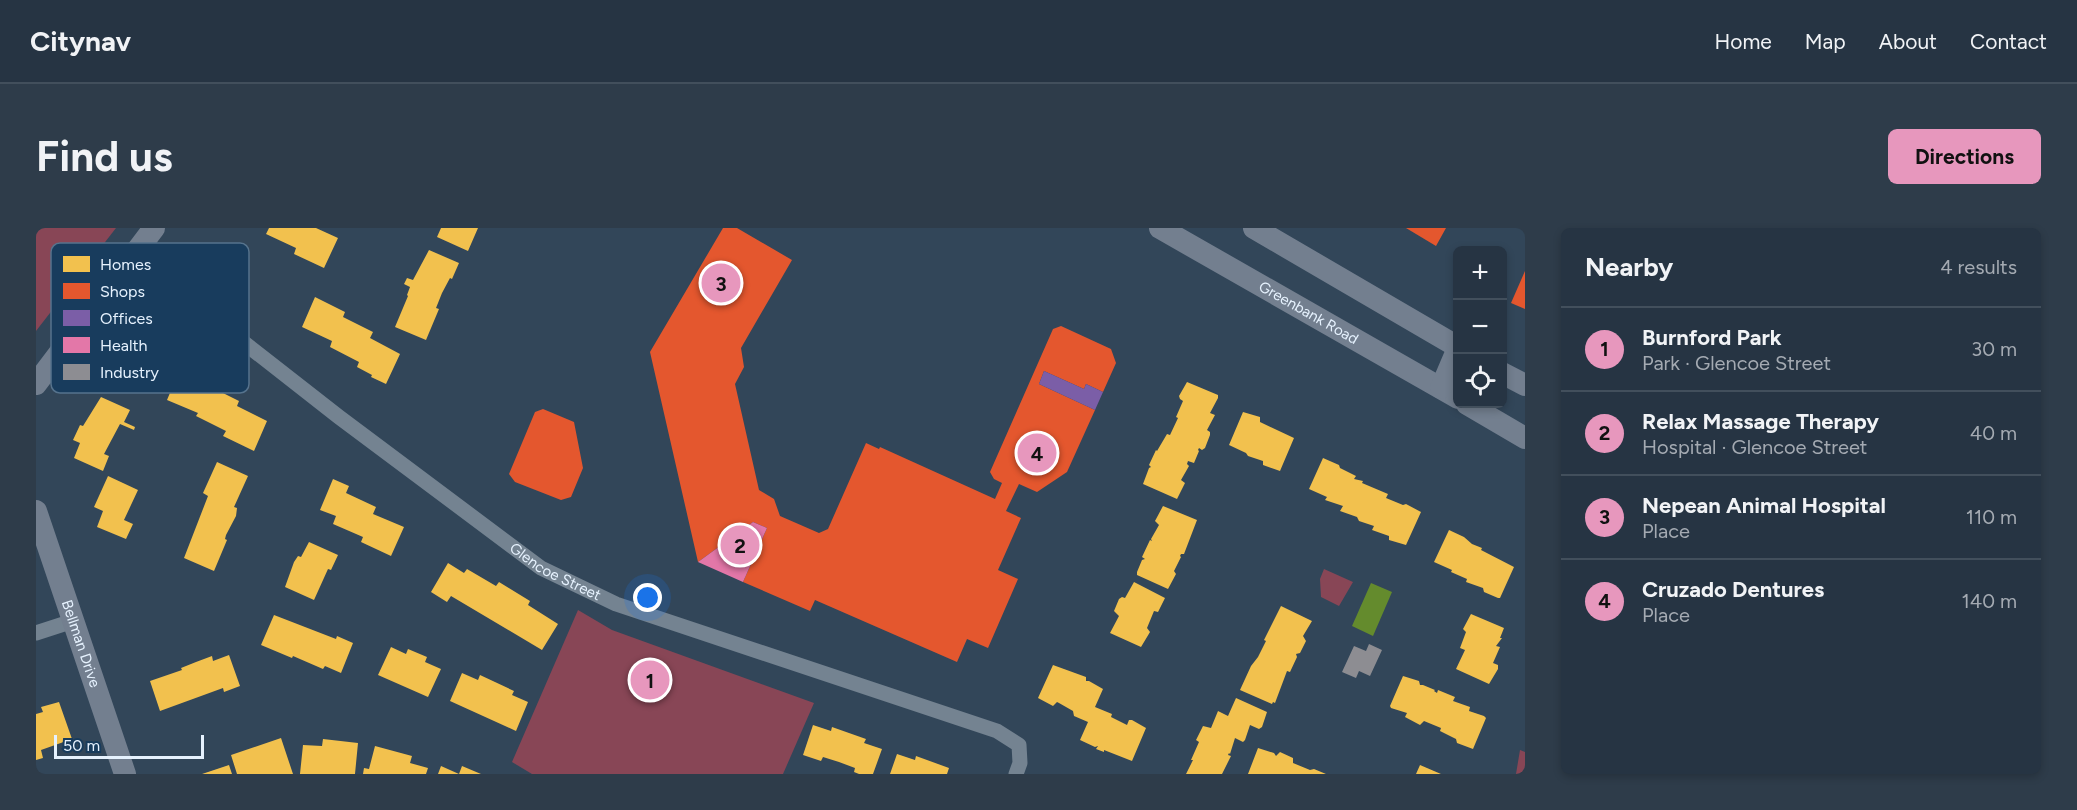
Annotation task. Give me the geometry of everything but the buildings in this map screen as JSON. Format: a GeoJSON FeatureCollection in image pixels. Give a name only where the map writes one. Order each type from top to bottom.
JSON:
{"type":"FeatureCollection","features":[{"type":"Feature","properties":{"kind":"main road"},"geometry":{"type":"LineString","coordinates":[[143,243],[154,228]]}},
{"type":"Feature","properties":{"kind":"main road","name":"Greenbank Road"},"geometry":{"type":"LineString","coordinates":[[1160,228],[1449,393]]}},
{"type":"Feature","properties":{"kind":"main road"},"geometry":{"type":"LineString","coordinates":[[1254,228],[1453,345]]}},
{"type":"Feature","properties":{"kind":"main road"},"geometry":{"type":"LineString","coordinates":[[1449,393],[1457,354]]}},
{"type":"Feature","properties":{"kind":"main road"},"geometry":{"type":"LineString","coordinates":[[36,384],[51,364]]}},
{"type":"Feature","properties":{"kind":"main road"},"geometry":{"type":"LineString","coordinates":[[1507,375],[1525,385]]}},
{"type":"Feature","properties":{"kind":"main road"},"geometry":{"type":"LineString","coordinates":[[1474,408],[1525,438]]}},
{"type":"Feature","properties":{"kind":"main road","name":"Bellman Drive"},"geometry":{"type":"LineString","coordinates":[[36,511],[124,774]]}},
{"type":"Feature","properties":{"kind":"street","name":"Glencoe Street"},"geometry":{"type":"LineString","coordinates":[[249,347],[541,568],[616,604],[997,731],[1019,745],[1020,764],[1016,774]]}},
{"type":"Feature","properties":{"kind":"street"},"geometry":{"type":"LineString","coordinates":[[36,633],[73,621]]}},
{"type":"Feature","properties":{"kind":"shaded area"},"geometry":{"type":"Polygon","coordinates":[[[36,228],[116,228],[104,243],[51,243],[51,312],[36,331],[36,228]]]}},
{"type":"Feature","properties":{"kind":"shaded area"},"geometry":{"type":"Polygon","coordinates":[[[1324,569],[1353,582],[1339,606],[1321,597],[1320,579],[1324,569]]]}},
{"type":"Feature","properties":{"kind":"shaded area"},"geometry":{"type":"Polygon","coordinates":[[[1371,583],[1392,592],[1373,636],[1352,626],[1371,583]]]}},
{"type":"Feature","properties":{"kind":"shaded area"},"geometry":{"type":"Polygon","coordinates":[[[578,610],[612,630],[814,703],[783,774],[532,774],[512,762],[578,610]]]}},
{"type":"Feature","properties":{"kind":"shaded area"},"geometry":{"type":"Polygon","coordinates":[[[1520,750],[1525,752],[1525,774],[1516,774],[1520,750]]]}},
{"type":"Feature","properties":{"kind":"place","name":"Nepean Animal Hospital"},"geometry":{"type":"Point","coordinates":[721,283]}},
{"type":"Feature","properties":{"kind":"place","name":"Cruzado Dentures"},"geometry":{"type":"Point","coordinates":[1037,453]}},
{"type":"Feature","properties":{"kind":"place","name":"Relax Massage Therapy"},"geometry":{"type":"Point","coordinates":[740,545]}},
{"type":"Feature","properties":{"kind":"place","name":"Burnford Park"},"geometry":{"type":"Point","coordinates":[650,680]}}]}
